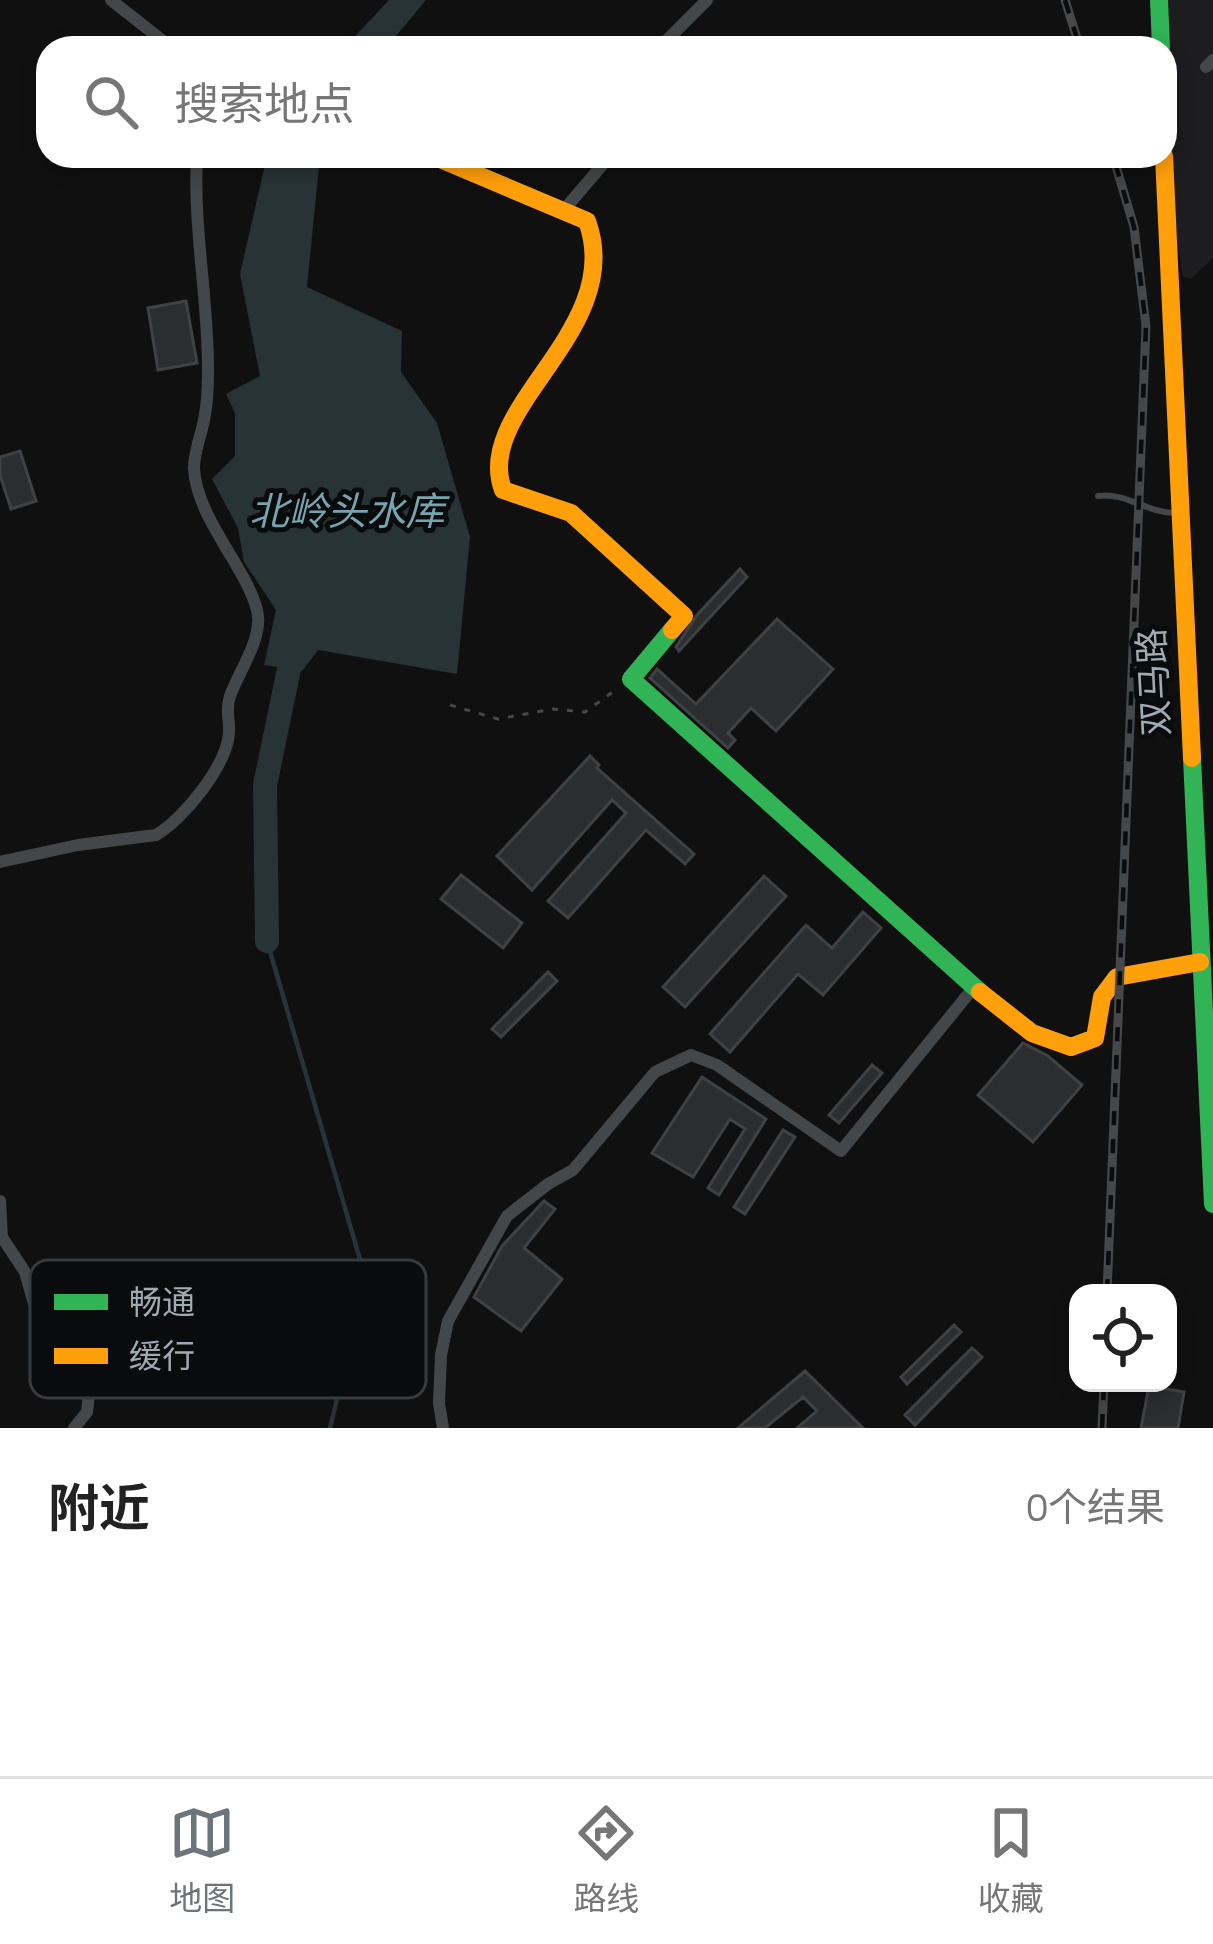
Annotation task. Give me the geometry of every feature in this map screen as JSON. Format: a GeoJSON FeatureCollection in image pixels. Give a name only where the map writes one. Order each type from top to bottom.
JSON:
{"type":"FeatureCollection","features":[{"type":"Feature","properties":{"kind":"street"},"geometry":{"type":"LineString","coordinates":[[111,0],[157,36]]}},
{"type":"Feature","properties":{"kind":"street"},"geometry":{"type":"LineString","coordinates":[[671,36],[707,0]]}},
{"type":"Feature","properties":{"kind":"street"},"geometry":{"type":"LineString","coordinates":[[1159,0],[1160,36]]}},
{"type":"Feature","properties":{"kind":"street"},"geometry":{"type":"LineString","coordinates":[[0,862],[156,835],[167,829],[218,765],[229,732],[225,715],[259,617],[196,484],[194,464],[206,413],[208,366],[194,207],[196,168]]}},
{"type":"Feature","properties":{"kind":"street"},"geometry":{"type":"LineString","coordinates":[[461,168],[587,221],[594,233],[594,272],[544,376],[500,443],[495,475],[503,490],[571,513],[684,616],[632,679],[974,987],[1032,1033],[1076,1049],[1095,1038],[1098,1008],[1108,983],[1117,977],[1200,962]]}},
{"type":"Feature","properties":{"kind":"street"},"geometry":{"type":"LineString","coordinates":[[563,211],[600,168]]}},
{"type":"Feature","properties":{"kind":"street","name":"双马路"},"geometry":{"type":"LineString","coordinates":[[1165,168],[1213,1204]]}},
{"type":"Feature","properties":{"kind":"street"},"geometry":{"type":"LineString","coordinates":[[443,1428],[441,1355],[448,1321],[473,1272],[507,1216],[573,1170],[655,1072],[691,1055],[717,1064],[841,1151],[974,987]]}},
{"type":"Feature","properties":{"kind":"street"},"geometry":{"type":"LineString","coordinates":[[0,1201],[2,1237],[25,1272],[30,1290]]}},
{"type":"Feature","properties":{"kind":"street"},"geometry":{"type":"LineString","coordinates":[[74,1428],[87,1412],[89,1398]]}},
{"type":"Feature","properties":{"kind":"lane"},"geometry":{"type":"LineString","coordinates":[[1097,496],[1118,495],[1152,512],[1178,513]]}},
{"type":"Feature","properties":{"kind":"path"},"geometry":{"type":"LineString","coordinates":[[450,705],[497,719],[553,709],[585,712],[632,679]]}},
{"type":"Feature","properties":{"kind":"shaded area"},"geometry":{"type":"Polygon","coordinates":[[[1159,0],[1213,0],[1213,258],[1191,279],[1182,276],[1169,168],[1177,168],[1177,36],[1164,36],[1159,0]]]}},
{"type":"Feature","properties":{"kind":"water"},"geometry":{"type":"Polygon","coordinates":[[[389,0],[426,0],[396,36],[355,36],[389,0]]]}},
{"type":"Feature","properties":{"kind":"water","name":"北岭头水库"},"geometry":{"type":"Polygon","coordinates":[[[264,168],[319,168],[307,287],[402,331],[401,372],[437,423],[470,537],[457,674],[318,650],[302,671],[264,665],[276,610],[244,562],[238,528],[212,479],[235,456],[235,413],[226,394],[260,376],[240,274],[264,168]]]}},
{"type":"Feature","properties":{"kind":"building"},"geometry":{"type":"Polygon","coordinates":[[[186,301],[197,363],[158,370],[148,308],[186,301]]]}},
{"type":"Feature","properties":{"kind":"building"},"geometry":{"type":"Polygon","coordinates":[[[20,451],[36,501],[11,509],[0,475],[0,457],[20,451]]]}},
{"type":"Feature","properties":{"kind":"building"},"geometry":{"type":"Polygon","coordinates":[[[740,569],[747,577],[679,651],[676,647],[697,615],[740,569]]]}},
{"type":"Feature","properties":{"kind":"building"},"geometry":{"type":"Polygon","coordinates":[[[777,619],[833,669],[776,731],[751,708],[728,733],[735,740],[728,748],[650,678],[657,669],[696,704],[777,619]]]}},
{"type":"Feature","properties":{"kind":"building"},"geometry":{"type":"Polygon","coordinates":[[[590,756],[597,768],[694,854],[685,864],[646,830],[568,918],[548,901],[626,813],[612,800],[532,890],[497,856],[590,756]]]}},
{"type":"Feature","properties":{"kind":"building"},"geometry":{"type":"Polygon","coordinates":[[[461,875],[522,923],[503,948],[441,899],[461,875]]]}},
{"type":"Feature","properties":{"kind":"building"},"geometry":{"type":"Polygon","coordinates":[[[764,876],[786,896],[685,1007],[663,987],[764,876]]]}},
{"type":"Feature","properties":{"kind":"building"},"geometry":{"type":"Polygon","coordinates":[[[863,912],[881,928],[823,995],[798,974],[730,1052],[710,1034],[806,925],[832,948],[863,912]]]}},
{"type":"Feature","properties":{"kind":"building"},"geometry":{"type":"Polygon","coordinates":[[[548,972],[557,981],[501,1037],[492,1029],[548,972]]]}},
{"type":"Feature","properties":{"kind":"building"},"geometry":{"type":"Polygon","coordinates":[[[1023,1043],[1048,1056],[1082,1085],[1033,1142],[978,1095],[1023,1043]]]}},
{"type":"Feature","properties":{"kind":"building"},"geometry":{"type":"Polygon","coordinates":[[[872,1065],[882,1073],[839,1123],[829,1115],[872,1065]]]}},
{"type":"Feature","properties":{"kind":"building"},"geometry":{"type":"Polygon","coordinates":[[[702,1077],[766,1119],[719,1195],[708,1188],[745,1129],[730,1119],[693,1177],[652,1153],[702,1077]]]}},
{"type":"Feature","properties":{"kind":"building"},"geometry":{"type":"Polygon","coordinates":[[[783,1130],[795,1137],[745,1214],[734,1207],[783,1130]]]}},
{"type":"Feature","properties":{"kind":"building"},"geometry":{"type":"Polygon","coordinates":[[[544,1201],[555,1209],[524,1248],[562,1279],[521,1331],[474,1297],[502,1246],[544,1201]]]}},
{"type":"Feature","properties":{"kind":"building"},"geometry":{"type":"Polygon","coordinates":[[[954,1325],[961,1332],[907,1384],[901,1377],[954,1325]]]}},
{"type":"Feature","properties":{"kind":"building"},"geometry":{"type":"Polygon","coordinates":[[[972,1348],[982,1357],[915,1425],[905,1415],[972,1348]]]}},
{"type":"Feature","properties":{"kind":"building"},"geometry":{"type":"Polygon","coordinates":[[[805,1371],[863,1428],[797,1428],[817,1411],[803,1397],[765,1428],[738,1428],[805,1371]]]}},
{"type":"Feature","properties":{"kind":"building"},"geometry":{"type":"Polygon","coordinates":[[[1148,1392],[1184,1392],[1178,1428],[1141,1428],[1148,1392]]]}},
{"type":"Feature","properties":{"kind":"waterway"},"geometry":{"type":"LineString","coordinates":[[267,941],[265,785],[289,669]]}},
{"type":"Feature","properties":{"kind":"waterway"},"geometry":{"type":"LineString","coordinates":[[267,941],[360,1260]]}},
{"type":"Feature","properties":{"kind":"waterway"},"geometry":{"type":"LineString","coordinates":[[330,1428],[337,1398]]}},
{"type":"Feature","properties":{"kind":"railway"},"geometry":{"type":"LineString","coordinates":[[1065,0],[1076,36]]}},
{"type":"Feature","properties":{"kind":"railway"},"geometry":{"type":"LineString","coordinates":[[1107,1284],[1146,326],[1134,227],[1117,168]]}},
{"type":"Feature","properties":{"kind":"railway"},"geometry":{"type":"LineString","coordinates":[[1102,1428],[1104,1392]]}},
{"type":"Feature","properties":{"kind":"traffic: fast"},"geometry":{"type":"LineString","coordinates":[[1159,0],[1160,36]]}},
{"type":"Feature","properties":{"kind":"traffic: fast"},"geometry":{"type":"LineString","coordinates":[[672,630],[631,679],[980,992]]}},
{"type":"Feature","properties":{"kind":"traffic: fast"},"geometry":{"type":"LineString","coordinates":[[1192,758],[1213,1204]]}},
{"type":"Feature","properties":{"kind":"traffic: slow"},"geometry":{"type":"LineString","coordinates":[[461,168],[587,221],[594,260],[586,297],[570,332],[509,429],[499,459],[503,490],[571,513],[684,616],[672,630]]}},
{"type":"Feature","properties":{"kind":"traffic: slow"},"geometry":{"type":"LineString","coordinates":[[1165,168],[1192,758]]}},
{"type":"Feature","properties":{"kind":"traffic: slow"},"geometry":{"type":"LineString","coordinates":[[980,992],[1032,1033],[1071,1047],[1095,1038],[1102,997],[1117,977],[1200,962]]}}]}
